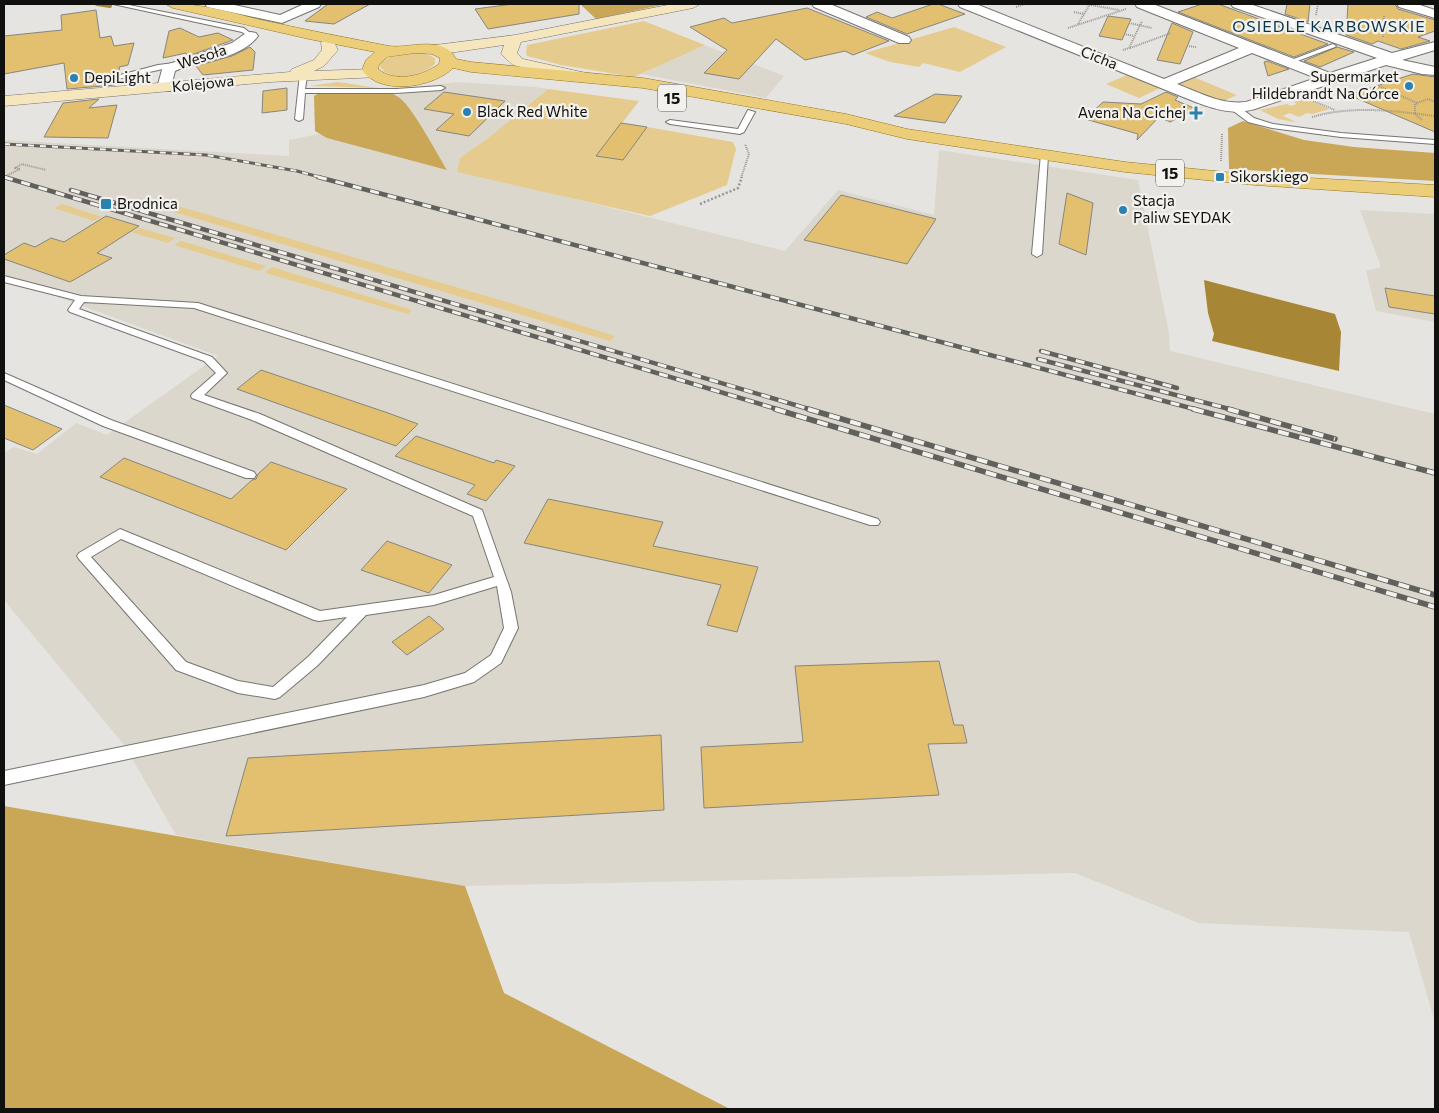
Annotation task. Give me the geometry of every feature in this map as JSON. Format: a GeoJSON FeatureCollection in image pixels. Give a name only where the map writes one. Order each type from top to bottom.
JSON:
{"type":"FeatureCollection","features":[{"type":"Feature","properties":{"kind":"main road","name":"15"},"geometry":{"type":"LineString","coordinates":[[173,4],[309,35],[393,51],[415,48],[471,67],[586,78],[704,93],[846,119],[907,134]]}},
{"type":"Feature","properties":{"kind":"main road","name":"15"},"geometry":{"type":"LineString","coordinates":[[309,35],[372,67],[389,80],[438,81],[462,75],[607,88],[841,128],[907,134],[1044,156],[1199,176],[1435,191]]}},
{"type":"Feature","properties":{"kind":"main road","name":"15"},"geometry":{"type":"LineString","coordinates":[[372,67],[393,51]]}},
{"type":"Feature","properties":{"kind":"main road","name":"15"},"geometry":{"type":"LineString","coordinates":[[438,81],[444,57]]}},
{"type":"Feature","properties":{"kind":"street"},"geometry":{"type":"LineString","coordinates":[[212,4],[282,19],[314,4]]}},
{"type":"Feature","properties":{"kind":"street"},"geometry":{"type":"LineString","coordinates":[[444,57],[515,39],[693,4]]}},
{"type":"Feature","properties":{"kind":"street"},"geometry":{"type":"LineString","coordinates":[[819,4],[904,40]]}},
{"type":"Feature","properties":{"kind":"street","name":"Cicha"},"geometry":{"type":"LineString","coordinates":[[965,4],[1164,84],[1216,104],[1235,108]]}},
{"type":"Feature","properties":{"kind":"street"},"geometry":{"type":"LineString","coordinates":[[1238,4],[1388,59],[1422,70],[1435,71]]}},
{"type":"Feature","properties":{"kind":"street"},"geometry":{"type":"LineString","coordinates":[[1404,4],[1435,14]]}},
{"type":"Feature","properties":{"kind":"street"},"geometry":{"type":"LineString","coordinates":[[1137,10],[1162,12],[1331,79]]}},
{"type":"Feature","properties":{"kind":"street","name":"Wesoła"},"geometry":{"type":"LineString","coordinates":[[165,85],[168,69],[174,65],[240,45],[249,40],[251,36]]}},
{"type":"Feature","properties":{"kind":"street"},"geometry":{"type":"LineString","coordinates":[[515,39],[509,50],[510,54],[518,62],[586,78]]}},
{"type":"Feature","properties":{"kind":"street"},"geometry":{"type":"LineString","coordinates":[[301,80],[324,60],[330,50],[328,43]]}},
{"type":"Feature","properties":{"kind":"street"},"geometry":{"type":"LineString","coordinates":[[1235,108],[1249,106],[1388,59],[1435,46]]}},
{"type":"Feature","properties":{"kind":"street"},"geometry":{"type":"LineString","coordinates":[[1164,84],[1253,48]]}},
{"type":"Feature","properties":{"kind":"street","name":"Kolejowa"},"geometry":{"type":"LineString","coordinates":[[4,99],[244,79],[301,80],[372,67]]}},
{"type":"Feature","properties":{"kind":"lane"},"geometry":{"type":"LineString","coordinates":[[116,4],[244,30],[251,36]]}},
{"type":"Feature","properties":{"kind":"lane"},"geometry":{"type":"LineString","coordinates":[[1290,62],[1333,46]]}},
{"type":"Feature","properties":{"kind":"lane"},"geometry":{"type":"LineString","coordinates":[[105,80],[174,65]]}},
{"type":"Feature","properties":{"kind":"lane"},"geometry":{"type":"LineString","coordinates":[[299,119],[301,80],[396,91],[438,81]]}},
{"type":"Feature","properties":{"kind":"lane"},"geometry":{"type":"LineString","coordinates":[[1235,108],[1252,120],[1272,126],[1341,135],[1435,142]]}},
{"type":"Feature","properties":{"kind":"lane"},"geometry":{"type":"LineString","coordinates":[[670,122],[740,132],[751,112]]}},
{"type":"Feature","properties":{"kind":"lane"},"geometry":{"type":"LineString","coordinates":[[1036,254],[1044,156]]}},
{"type":"Feature","properties":{"kind":"lane"},"geometry":{"type":"LineString","coordinates":[[4,279],[81,299],[195,305],[874,522]]}},
{"type":"Feature","properties":{"kind":"lane"},"geometry":{"type":"LineString","coordinates":[[4,778],[415,693],[469,678],[496,659],[511,628],[505,592],[478,513],[256,417],[196,396],[222,373],[208,359],[73,310],[81,299]]}},
{"type":"Feature","properties":{"kind":"lane"},"geometry":{"type":"LineString","coordinates":[[4,376],[107,423],[250,475]]}},
{"type":"Feature","properties":{"kind":"lane"},"geometry":{"type":"LineString","coordinates":[[363,610],[313,661],[275,694],[238,687],[181,666],[83,556],[120,534],[318,616],[434,600],[501,580]]}},
{"type":"Feature","properties":{"kind":"path"},"geometry":{"type":"LineString","coordinates":[[1085,4],[1120,10],[1137,10],[1143,20]]}},
{"type":"Feature","properties":{"kind":"path"},"geometry":{"type":"LineString","coordinates":[[1078,24],[1089,4]]}},
{"type":"Feature","properties":{"kind":"path"},"geometry":{"type":"LineString","coordinates":[[1063,29],[1120,10]]}},
{"type":"Feature","properties":{"kind":"path"},"geometry":{"type":"LineString","coordinates":[[1074,12],[1084,14]]}},
{"type":"Feature","properties":{"kind":"path"},"geometry":{"type":"LineString","coordinates":[[1129,48],[1143,20],[1162,12]]}},
{"type":"Feature","properties":{"kind":"path"},"geometry":{"type":"LineString","coordinates":[[1384,16],[1384,36]]}},
{"type":"Feature","properties":{"kind":"path"},"geometry":{"type":"LineString","coordinates":[[1130,23],[1140,26]]}},
{"type":"Feature","properties":{"kind":"path"},"geometry":{"type":"LineString","coordinates":[[1120,51],[1175,32]]}},
{"type":"Feature","properties":{"kind":"path"},"geometry":{"type":"LineString","coordinates":[[1124,34],[1134,36]]}},
{"type":"Feature","properties":{"kind":"path"},"geometry":{"type":"LineString","coordinates":[[1194,53],[1198,43]]}},
{"type":"Feature","properties":{"kind":"path"},"geometry":{"type":"LineString","coordinates":[[1187,46],[1196,47]]}},
{"type":"Feature","properties":{"kind":"path"},"geometry":{"type":"LineString","coordinates":[[1377,85],[1417,102],[1428,99],[1435,102]]}},
{"type":"Feature","properties":{"kind":"path"},"geometry":{"type":"LineString","coordinates":[[1308,99],[1336,110],[1435,116]]}},
{"type":"Feature","properties":{"kind":"path"},"geometry":{"type":"LineString","coordinates":[[1417,102],[1415,104],[1415,114],[1422,120]]}},
{"type":"Feature","properties":{"kind":"path"},"geometry":{"type":"LineString","coordinates":[[1305,120],[1336,110]]}},
{"type":"Feature","properties":{"kind":"path"},"geometry":{"type":"LineString","coordinates":[[1387,112],[1391,118]]}},
{"type":"Feature","properties":{"kind":"path"},"geometry":{"type":"LineString","coordinates":[[700,204],[738,188],[748,154],[740,132]]}},
{"type":"Feature","properties":{"kind":"path"},"geometry":{"type":"LineString","coordinates":[[1221,166],[1222,134]]}},
{"type":"Feature","properties":{"kind":"path"},"geometry":{"type":"LineString","coordinates":[[4,176],[20,169],[15,168],[22,164],[46,170]]}},
{"type":"Feature","properties":{"kind":"shaded area"},"geometry":{"type":"Polygon","coordinates":[[[580,4],[666,4],[596,19],[580,4]]]}},
{"type":"Feature","properties":{"kind":"shaded area"},"geometry":{"type":"Polygon","coordinates":[[[644,21],[705,45],[634,77],[561,65],[527,56],[526,53],[527,45],[644,21]]]}},
{"type":"Feature","properties":{"kind":"shaded area"},"geometry":{"type":"Polygon","coordinates":[[[954,27],[1006,47],[960,72],[923,63],[919,67],[890,62],[865,53],[954,27]]]}},
{"type":"Feature","properties":{"kind":"shaded area"},"geometry":{"type":"Polygon","coordinates":[[[704,45],[784,76],[766,98],[641,74],[704,45]]]}},
{"type":"Feature","properties":{"kind":"shaded area"},"geometry":{"type":"Polygon","coordinates":[[[421,52],[435,58],[435,64],[423,72],[406,76],[390,75],[380,66],[380,63],[385,59],[394,55],[421,52]]]}},
{"type":"Feature","properties":{"kind":"shaded area"},"geometry":{"type":"Polygon","coordinates":[[[1127,75],[1160,88],[1139,98],[1106,84],[1127,75]]]}},
{"type":"Feature","properties":{"kind":"shaded area"},"geometry":{"type":"Polygon","coordinates":[[[1191,76],[1237,95],[1219,103],[1179,88],[1177,83],[1191,76]]]}},
{"type":"Feature","properties":{"kind":"shaded area"},"geometry":{"type":"Polygon","coordinates":[[[338,82],[378,88],[309,86],[338,82]]]}},
{"type":"Feature","properties":{"kind":"shaded area"},"geometry":{"type":"Polygon","coordinates":[[[458,82],[548,89],[487,139],[460,158],[458,170],[785,251],[838,190],[934,215],[939,150],[1138,180],[1169,333],[1170,351],[1435,414],[1435,1023],[1409,932],[1199,923],[1075,873],[465,886],[176,835],[125,746],[4,600],[4,453],[14,447],[37,454],[76,423],[107,435],[218,356],[4,277],[4,140],[289,156],[289,140],[410,110],[398,97],[402,89],[458,82]]]}},
{"type":"Feature","properties":{"kind":"shaded area"},"geometry":{"type":"Polygon","coordinates":[[[548,89],[639,101],[597,156],[623,160],[647,127],[733,142],[736,149],[727,185],[650,216],[457,172],[460,158],[487,139],[548,89]]]}},
{"type":"Feature","properties":{"kind":"shaded area"},"geometry":{"type":"Polygon","coordinates":[[[319,93],[388,93],[397,96],[403,101],[417,119],[447,170],[327,138],[315,131],[314,96],[319,93]]]}},
{"type":"Feature","properties":{"kind":"shaded area"},"geometry":{"type":"Polygon","coordinates":[[[1304,98],[1329,109],[1313,114],[1307,113],[1299,117],[1289,113],[1283,116],[1296,122],[1278,119],[1260,110],[1287,104],[1291,106],[1297,104],[1294,102],[1304,98]]]}},
{"type":"Feature","properties":{"kind":"shaded area"},"geometry":{"type":"Polygon","coordinates":[[[1243,121],[1304,140],[1354,147],[1435,153],[1435,181],[1229,169],[1228,128],[1243,121]]]}},
{"type":"Feature","properties":{"kind":"shaded area"},"geometry":{"type":"Polygon","coordinates":[[[62,204],[102,217],[94,221],[54,208],[62,204]]]}},
{"type":"Feature","properties":{"kind":"shaded area"},"geometry":{"type":"Polygon","coordinates":[[[171,204],[507,302],[615,336],[610,341],[164,209],[171,204]]]}},
{"type":"Feature","properties":{"kind":"shaded area"},"geometry":{"type":"Polygon","coordinates":[[[1360,210],[1435,214],[1435,322],[1376,311],[1366,271],[1381,267],[1360,210]]]}},
{"type":"Feature","properties":{"kind":"shaded area"},"geometry":{"type":"Polygon","coordinates":[[[139,228],[175,238],[168,243],[131,232],[139,228]]]}},
{"type":"Feature","properties":{"kind":"shaded area"},"geometry":{"type":"Polygon","coordinates":[[[181,241],[266,266],[259,271],[174,245],[181,241]]]}},
{"type":"Feature","properties":{"kind":"shaded area"},"geometry":{"type":"Polygon","coordinates":[[[272,267],[412,310],[408,314],[265,273],[272,267]]]}},
{"type":"Feature","properties":{"kind":"shaded area"},"geometry":{"type":"Polygon","coordinates":[[[1204,280],[1335,314],[1341,332],[1339,371],[1212,341],[1214,334],[1208,313],[1204,280]]]}},
{"type":"Feature","properties":{"kind":"shaded area"},"geometry":{"type":"Polygon","coordinates":[[[4,806],[465,886],[504,993],[730,1109],[4,1109],[4,806]]]}},
{"type":"Feature","properties":{"kind":"building"},"geometry":{"type":"Polygon","coordinates":[[[328,4],[370,4],[334,24],[305,21],[328,4]]]}},
{"type":"Feature","properties":{"kind":"building"},"geometry":{"type":"Polygon","coordinates":[[[513,4],[579,4],[579,14],[488,29],[475,9],[513,4]]]}},
{"type":"Feature","properties":{"kind":"building"},"geometry":{"type":"Polygon","coordinates":[[[933,4],[965,14],[907,34],[866,17],[877,12],[892,18],[933,4]]]}},
{"type":"Feature","properties":{"kind":"building"},"geometry":{"type":"Polygon","coordinates":[[[1202,4],[1218,4],[1328,44],[1294,57],[1178,12],[1202,4]]]}},
{"type":"Feature","properties":{"kind":"building"},"geometry":{"type":"Polygon","coordinates":[[[1287,4],[1310,4],[1308,22],[1285,14],[1287,4]]]}},
{"type":"Feature","properties":{"kind":"building"},"geometry":{"type":"Polygon","coordinates":[[[1348,4],[1395,4],[1398,9],[1435,20],[1435,31],[1418,37],[1430,41],[1401,49],[1378,41],[1372,44],[1346,35],[1348,4]]]}},
{"type":"Feature","properties":{"kind":"building"},"geometry":{"type":"Polygon","coordinates":[[[807,8],[889,41],[853,55],[845,51],[805,60],[776,39],[739,79],[704,73],[727,50],[690,27],[724,18],[732,23],[807,8]]]}},
{"type":"Feature","properties":{"kind":"building"},"geometry":{"type":"Polygon","coordinates":[[[96,10],[100,38],[111,36],[114,46],[134,43],[128,65],[119,67],[120,73],[99,79],[100,82],[105,84],[119,81],[115,85],[67,89],[64,63],[4,74],[4,36],[62,30],[61,15],[96,10]]]}},
{"type":"Feature","properties":{"kind":"building"},"geometry":{"type":"Polygon","coordinates":[[[1108,16],[1131,19],[1122,40],[1099,36],[1108,16]]]}},
{"type":"Feature","properties":{"kind":"building"},"geometry":{"type":"Polygon","coordinates":[[[1172,23],[1193,32],[1180,64],[1157,60],[1172,23]]]}},
{"type":"Feature","properties":{"kind":"building"},"geometry":{"type":"Polygon","coordinates":[[[180,28],[199,37],[218,33],[233,40],[188,56],[186,53],[163,58],[169,31],[180,28]]]}},
{"type":"Feature","properties":{"kind":"building"},"geometry":{"type":"Polygon","coordinates":[[[250,47],[255,52],[253,70],[203,75],[196,66],[232,56],[250,47]]]}},
{"type":"Feature","properties":{"kind":"building"},"geometry":{"type":"Polygon","coordinates":[[[1337,47],[1354,52],[1320,67],[1304,61],[1337,47]]]}},
{"type":"Feature","properties":{"kind":"building"},"geometry":{"type":"Polygon","coordinates":[[[1267,61],[1289,69],[1268,76],[1264,62],[1267,61]]]}},
{"type":"Feature","properties":{"kind":"building"},"geometry":{"type":"Polygon","coordinates":[[[1413,74],[1435,77],[1435,132],[1349,95],[1413,74]]]}},
{"type":"Feature","properties":{"kind":"building"},"geometry":{"type":"Polygon","coordinates":[[[287,88],[287,110],[262,113],[263,91],[287,88]]]}},
{"type":"Feature","properties":{"kind":"building","name":"Black Red White"},"geometry":{"type":"Polygon","coordinates":[[[444,92],[505,101],[469,136],[436,130],[454,114],[424,109],[444,92]]]}},
{"type":"Feature","properties":{"kind":"building"},"geometry":{"type":"Polygon","coordinates":[[[1166,92],[1178,97],[1175,100],[1196,109],[1170,122],[1159,117],[1137,140],[1138,134],[1085,119],[1103,102],[1141,104],[1166,92]]]}},
{"type":"Feature","properties":{"kind":"building"},"geometry":{"type":"Polygon","coordinates":[[[935,94],[962,96],[945,123],[894,116],[935,94]]]}},
{"type":"Feature","properties":{"kind":"building"},"geometry":{"type":"Polygon","coordinates":[[[99,99],[89,108],[117,105],[108,138],[44,137],[63,103],[99,99]]]}},
{"type":"Feature","properties":{"kind":"building"},"geometry":{"type":"Polygon","coordinates":[[[621,123],[647,127],[623,160],[596,156],[621,123]]]}},
{"type":"Feature","properties":{"kind":"building"},"geometry":{"type":"Polygon","coordinates":[[[1067,193],[1093,203],[1086,255],[1059,244],[1067,193]]]}},
{"type":"Feature","properties":{"kind":"building"},"geometry":{"type":"Polygon","coordinates":[[[841,195],[936,219],[907,264],[804,240],[841,195]]]}},
{"type":"Feature","properties":{"kind":"building"},"geometry":{"type":"Polygon","coordinates":[[[106,216],[139,226],[97,253],[112,258],[70,282],[4,259],[4,255],[24,243],[35,247],[51,238],[64,242],[106,216]]]}},
{"type":"Feature","properties":{"kind":"building"},"geometry":{"type":"Polygon","coordinates":[[[1385,288],[1435,296],[1435,314],[1389,307],[1385,288]]]}},
{"type":"Feature","properties":{"kind":"building"},"geometry":{"type":"Polygon","coordinates":[[[261,370],[418,424],[396,446],[237,389],[261,370]]]}},
{"type":"Feature","properties":{"kind":"building"},"geometry":{"type":"Polygon","coordinates":[[[4,405],[62,429],[33,450],[4,438],[4,405]]]}},
{"type":"Feature","properties":{"kind":"building"},"geometry":{"type":"Polygon","coordinates":[[[416,436],[494,463],[496,460],[515,466],[486,501],[467,494],[475,485],[395,456],[416,436]]]}},
{"type":"Feature","properties":{"kind":"building"},"geometry":{"type":"Polygon","coordinates":[[[124,458],[231,499],[252,480],[256,479],[258,474],[271,462],[347,489],[286,550],[100,477],[124,458]]]}},
{"type":"Feature","properties":{"kind":"building"},"geometry":{"type":"Polygon","coordinates":[[[548,499],[663,522],[653,546],[758,567],[737,632],[707,625],[721,585],[524,543],[548,499]]]}},
{"type":"Feature","properties":{"kind":"building"},"geometry":{"type":"Polygon","coordinates":[[[387,541],[452,565],[429,593],[361,570],[387,541]]]}},
{"type":"Feature","properties":{"kind":"building"},"geometry":{"type":"Polygon","coordinates":[[[429,616],[444,629],[407,655],[392,642],[429,616]]]}},
{"type":"Feature","properties":{"kind":"building"},"geometry":{"type":"Polygon","coordinates":[[[939,661],[954,725],[963,725],[967,743],[928,744],[939,795],[704,808],[701,747],[803,742],[795,666],[939,661]]]}},
{"type":"Feature","properties":{"kind":"building"},"geometry":{"type":"Polygon","coordinates":[[[661,735],[664,810],[226,836],[248,758],[661,735]]]}},
{"type":"Feature","properties":{"kind":"waterway"},"geometry":{"type":"LineString","coordinates":[[97,4],[110,6]]}},
{"type":"Feature","properties":{"kind":"railway"},"geometry":{"type":"LineString","coordinates":[[4,144],[206,155],[297,171],[323,178]]}},
{"type":"Feature","properties":{"kind":"railway"},"geometry":{"type":"LineString","coordinates":[[7,178],[4,177],[780,410]]}},
{"type":"Feature","properties":{"kind":"railway"},"geometry":{"type":"LineString","coordinates":[[318,177],[1198,410]]}},
{"type":"Feature","properties":{"kind":"railway"},"geometry":{"type":"LineString","coordinates":[[71,190],[812,410]]}},
{"type":"Feature","properties":{"kind":"railway"},"geometry":{"type":"LineString","coordinates":[[1041,351],[1177,388]]}},
{"type":"Feature","properties":{"kind":"railway"},"geometry":{"type":"LineString","coordinates":[[1038,359],[1233,410]]}},
{"type":"Feature","properties":{"kind":"railway"},"geometry":{"type":"LineString","coordinates":[[775,409],[1435,607]]}},
{"type":"Feature","properties":{"kind":"railway"},"geometry":{"type":"LineString","coordinates":[[808,409],[1435,595]]}},
{"type":"Feature","properties":{"kind":"railway"},"geometry":{"type":"LineString","coordinates":[[1193,409],[1435,473]]}},
{"type":"Feature","properties":{"kind":"railway"},"geometry":{"type":"LineString","coordinates":[[1228,409],[1335,439]]}},
{"type":"Feature","properties":{"kind":"place","name":"DepiLight"},"geometry":{"type":"Point","coordinates":[74,78]}},
{"type":"Feature","properties":{"kind":"place","name":"Supermarket Hildebrandt Na Górce"},"geometry":{"type":"Point","coordinates":[1409,86]}},
{"type":"Feature","properties":{"kind":"place","name":"Black Red White"},"geometry":{"type":"Point","coordinates":[467,112]}},
{"type":"Feature","properties":{"kind":"place","name":"Avena Na Cichej"},"geometry":{"type":"Point","coordinates":[1196,113]}},
{"type":"Feature","properties":{"kind":"place","name":"Sikorskiego"},"geometry":{"type":"Point","coordinates":[1220,177]}},
{"type":"Feature","properties":{"kind":"place","name":"Brodnica"},"geometry":{"type":"Point","coordinates":[106,204]}},
{"type":"Feature","properties":{"kind":"place","name":"Stacja Paliw SEYDAK"},"geometry":{"type":"Point","coordinates":[1123,210]}},
{"type":"Feature","properties":{"kind":"district","name":"OSIEDLE KARBOWSKIE"},"geometry":{"type":"Point","coordinates":[1329,26]}}]}
